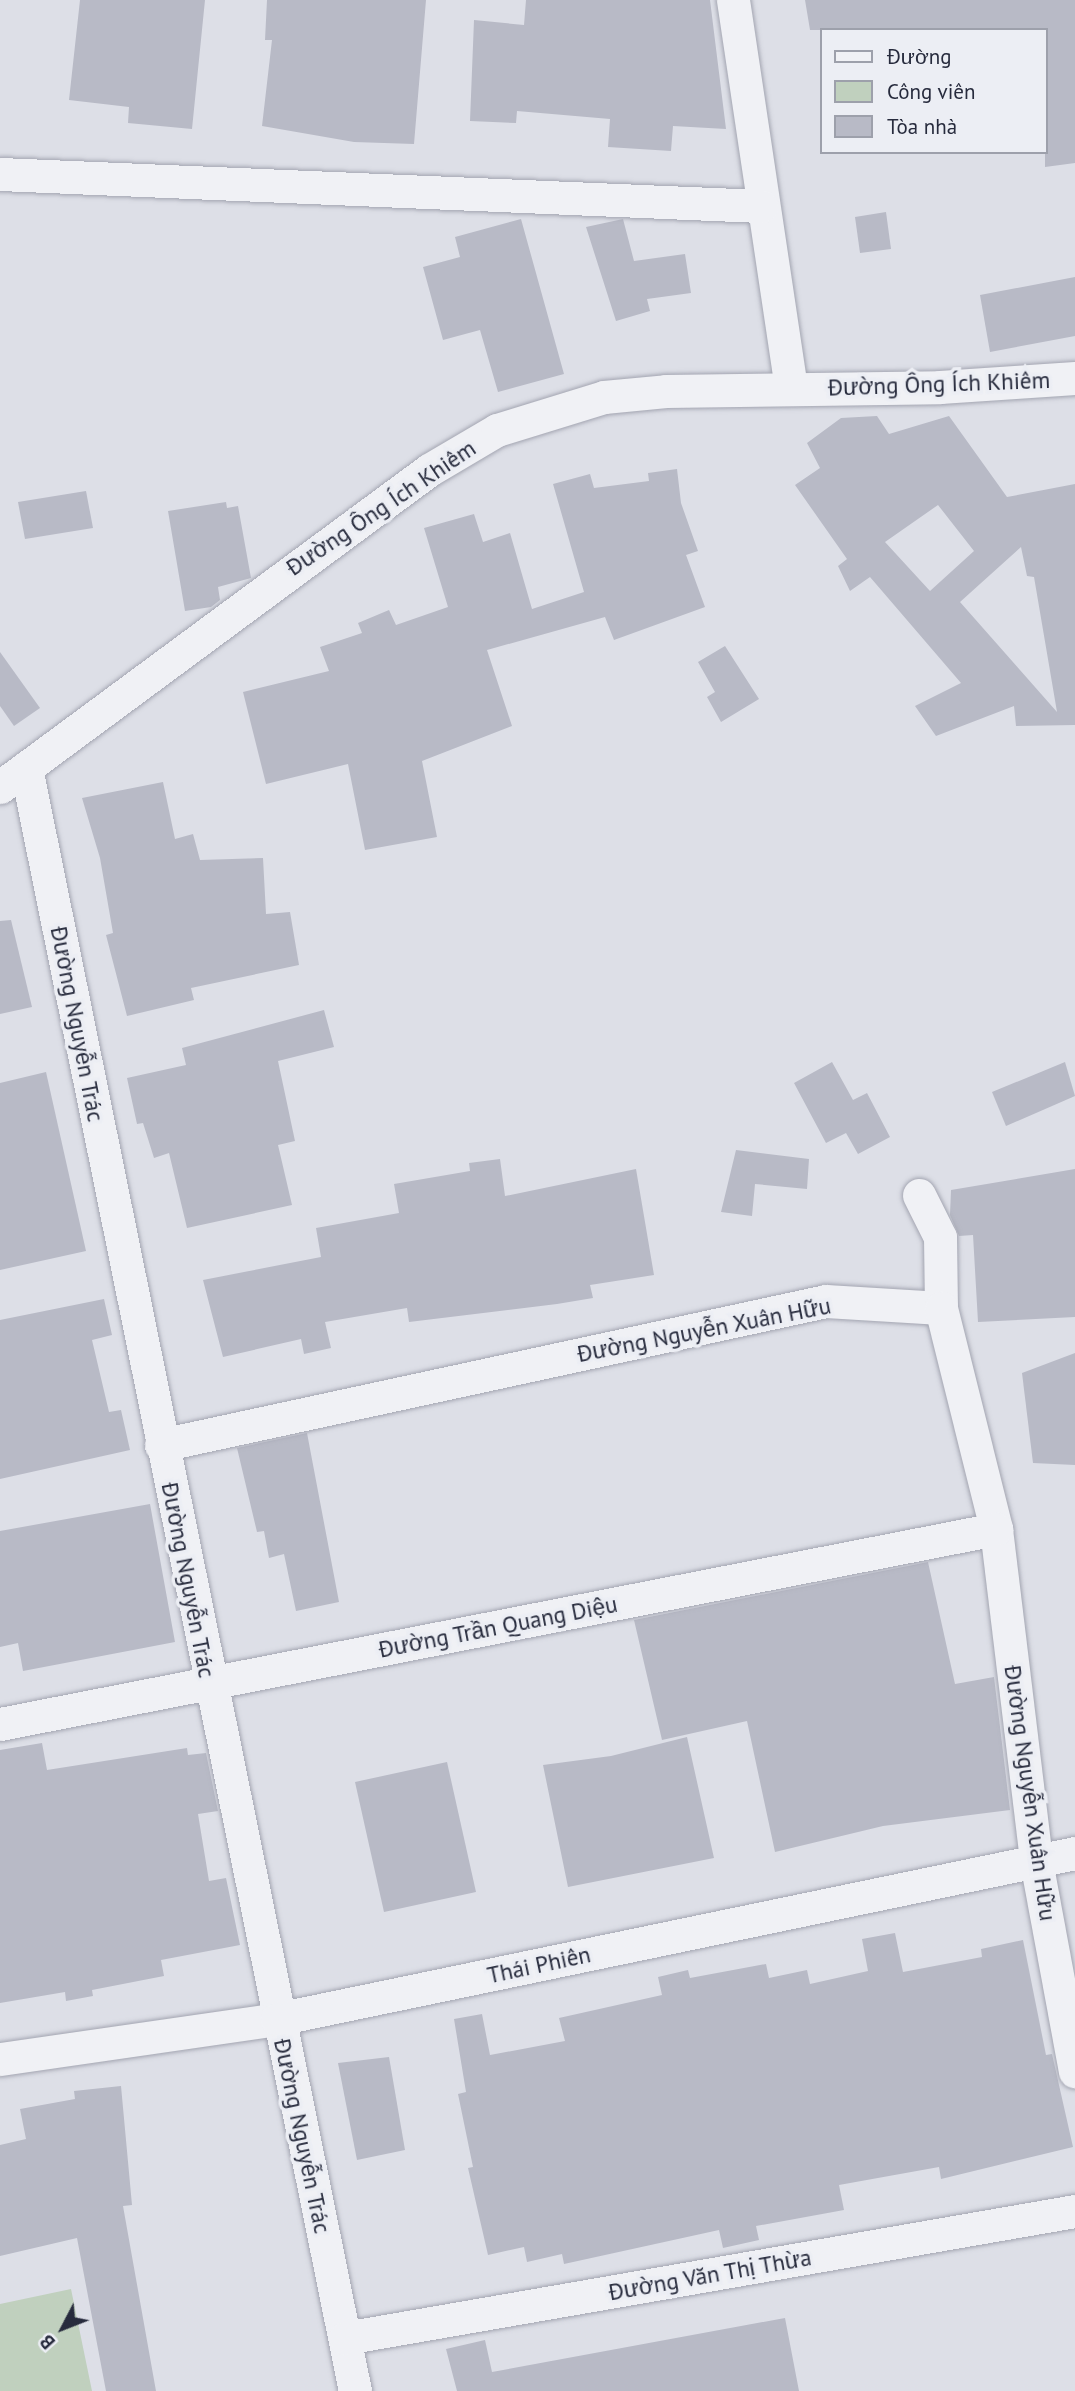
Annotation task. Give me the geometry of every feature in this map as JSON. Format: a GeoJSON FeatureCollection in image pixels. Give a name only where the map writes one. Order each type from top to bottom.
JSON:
{"type":"FeatureCollection","features":[{"type":"Feature","properties":{"kind":"street"},"geometry":{"type":"LineString","coordinates":[[733,0],[761,206],[791,388]]}},
{"type":"Feature","properties":{"kind":"street"},"geometry":{"type":"LineString","coordinates":[[0,174],[761,206]]}},
{"type":"Feature","properties":{"kind":"street","name":"Đường Ông Ích Khiêm"},"geometry":{"type":"LineString","coordinates":[[13,777],[429,470],[497,430],[604,397],[791,388],[940,387],[1075,378]]}},
{"type":"Feature","properties":{"kind":"street","name":"Đường Nguyễn Trác"},"geometry":{"type":"LineString","coordinates":[[13,777],[161,1445],[355,2391]]}},
{"type":"Feature","properties":{"kind":"street"},"geometry":{"type":"LineString","coordinates":[[919,1195],[940,1237],[941,1308]]}},
{"type":"Feature","properties":{"kind":"street","name":"Đường Nguyễn Xuân Hữu"},"geometry":{"type":"LineString","coordinates":[[161,1445],[827,1301],[941,1308],[996,1529],[1037,1861],[1075,2071]]}},
{"type":"Feature","properties":{"kind":"street","name":"Đường Trần Quang Diệu"},"geometry":{"type":"LineString","coordinates":[[0,1724],[996,1529]]}},
{"type":"Feature","properties":{"kind":"street","name":"Thái Phiên"},"geometry":{"type":"LineString","coordinates":[[0,2059],[277,2020],[1075,1853]]}},
{"type":"Feature","properties":{"kind":"street","name":"Đường Văn Thị Thừa"},"geometry":{"type":"LineString","coordinates":[[345,2338],[1075,2211]]}},
{"type":"Feature","properties":{"kind":"green space"},"geometry":{"type":"Polygon","coordinates":[[[71,2289],[92,2391],[0,2391],[0,2304],[71,2289]]]}},
{"type":"Feature","properties":{"kind":"building"},"geometry":{"type":"Polygon","coordinates":[[[80,0],[205,0],[192,129],[128,123],[129,107],[69,100],[80,0]]]}},
{"type":"Feature","properties":{"kind":"building"},"geometry":{"type":"Polygon","coordinates":[[[267,0],[426,0],[414,144],[354,142],[262,126],[272,40],[265,40],[267,0]]]}},
{"type":"Feature","properties":{"kind":"building"},"geometry":{"type":"Polygon","coordinates":[[[526,0],[710,0],[726,129],[673,126],[671,151],[608,147],[610,119],[517,111],[516,123],[470,121],[474,20],[524,25],[526,0]]]}},
{"type":"Feature","properties":{"kind":"building"},"geometry":{"type":"Polygon","coordinates":[[[805,0],[1075,0],[1075,163],[1045,167],[1047,28],[810,30],[805,0]]]}},
{"type":"Feature","properties":{"kind":"building"},"geometry":{"type":"Polygon","coordinates":[[[886,212],[891,249],[860,253],[855,217],[886,212]]]}},
{"type":"Feature","properties":{"kind":"building"},"geometry":{"type":"Polygon","coordinates":[[[521,219],[564,374],[498,392],[480,330],[443,340],[423,267],[460,257],[455,237],[521,219]]]}},
{"type":"Feature","properties":{"kind":"building"},"geometry":{"type":"Polygon","coordinates":[[[623,219],[634,261],[685,254],[691,293],[647,299],[650,311],[616,321],[586,227],[623,219]]]}},
{"type":"Feature","properties":{"kind":"building"},"geometry":{"type":"Polygon","coordinates":[[[1075,277],[1075,336],[990,352],[980,295],[1075,277]]]}},
{"type":"Feature","properties":{"kind":"building"},"geometry":{"type":"Polygon","coordinates":[[[877,416],[889,434],[949,416],[1007,497],[1075,484],[1075,725],[1016,726],[1014,706],[936,736],[915,706],[961,683],[870,577],[850,591],[838,566],[847,559],[795,485],[820,468],[807,443],[841,418],[877,416]],[[938,505],[885,542],[930,591],[974,551],[938,505]],[[1021,547],[960,602],[1057,712],[1034,577],[1027,576],[1021,547]]]}},
{"type":"Feature","properties":{"kind":"building"},"geometry":{"type":"Polygon","coordinates":[[[677,469],[681,503],[698,551],[686,555],[705,607],[614,640],[605,617],[487,650],[512,726],[422,761],[437,837],[365,850],[348,764],[266,784],[243,692],[329,671],[320,647],[362,633],[358,623],[389,610],[396,625],[448,607],[424,528],[474,514],[483,542],[510,533],[532,609],[584,592],[553,484],[590,474],[594,488],[649,481],[648,473],[677,469]]]}},
{"type":"Feature","properties":{"kind":"building"},"geometry":{"type":"Polygon","coordinates":[[[86,491],[93,528],[25,539],[18,502],[86,491]]]}},
{"type":"Feature","properties":{"kind":"building"},"geometry":{"type":"Polygon","coordinates":[[[226,502],[227,508],[238,506],[251,578],[218,587],[220,600],[211,607],[185,611],[168,511],[226,502]]]}},
{"type":"Feature","properties":{"kind":"building"},"geometry":{"type":"Polygon","coordinates":[[[725,646],[759,699],[721,722],[707,697],[715,692],[698,662],[725,646]]]}},
{"type":"Feature","properties":{"kind":"building"},"geometry":{"type":"Polygon","coordinates":[[[0,652],[40,708],[14,726],[0,706],[0,652]]]}},
{"type":"Feature","properties":{"kind":"building"},"geometry":{"type":"Polygon","coordinates":[[[163,782],[175,839],[193,834],[200,860],[263,858],[266,914],[290,912],[299,965],[191,988],[194,1000],[127,1016],[106,935],[113,933],[100,858],[82,798],[163,782]]]}},
{"type":"Feature","properties":{"kind":"building"},"geometry":{"type":"Polygon","coordinates":[[[11,920],[32,1007],[0,1014],[0,921],[11,920]]]}},
{"type":"Feature","properties":{"kind":"building"},"geometry":{"type":"Polygon","coordinates":[[[324,1010],[334,1047],[278,1061],[295,1141],[278,1145],[292,1205],[187,1228],[169,1153],[154,1158],[143,1123],[137,1124],[127,1078],[186,1065],[182,1048],[324,1010]]]}},
{"type":"Feature","properties":{"kind":"building"},"geometry":{"type":"Polygon","coordinates":[[[832,1062],[853,1100],[867,1093],[890,1137],[858,1154],[846,1133],[826,1143],[794,1083],[832,1062]]]}},
{"type":"Feature","properties":{"kind":"building"},"geometry":{"type":"Polygon","coordinates":[[[1065,1062],[1075,1096],[1006,1126],[992,1092],[1065,1062]]]}},
{"type":"Feature","properties":{"kind":"building"},"geometry":{"type":"Polygon","coordinates":[[[46,1072],[86,1251],[0,1270],[0,1083],[46,1072]]]}},
{"type":"Feature","properties":{"kind":"building"},"geometry":{"type":"Polygon","coordinates":[[[736,1150],[809,1159],[807,1189],[755,1184],[752,1216],[721,1212],[736,1150]]]}},
{"type":"Feature","properties":{"kind":"building"},"geometry":{"type":"Polygon","coordinates":[[[500,1159],[505,1196],[636,1169],[654,1275],[590,1285],[593,1298],[557,1304],[409,1322],[407,1308],[325,1322],[331,1348],[304,1354],[301,1339],[223,1357],[203,1280],[321,1257],[316,1228],[399,1213],[394,1184],[470,1171],[469,1163],[500,1159]]]}},
{"type":"Feature","properties":{"kind":"building"},"geometry":{"type":"Polygon","coordinates":[[[1075,1169],[1075,1317],[978,1322],[973,1235],[959,1236],[950,1215],[951,1190],[1075,1169]]]}},
{"type":"Feature","properties":{"kind":"building"},"geometry":{"type":"Polygon","coordinates":[[[104,1299],[112,1335],[92,1340],[109,1412],[121,1410],[130,1450],[0,1479],[0,1320],[104,1299]]]}},
{"type":"Feature","properties":{"kind":"building"},"geometry":{"type":"Polygon","coordinates":[[[1075,1353],[1075,1465],[1033,1463],[1022,1373],[1075,1353]]]}},
{"type":"Feature","properties":{"kind":"building"},"geometry":{"type":"Polygon","coordinates":[[[307,1433],[339,1602],[296,1611],[284,1554],[269,1558],[264,1531],[257,1532],[237,1448],[307,1433]]]}},
{"type":"Feature","properties":{"kind":"building"},"geometry":{"type":"Polygon","coordinates":[[[150,1504],[175,1642],[23,1671],[18,1643],[0,1647],[0,1531],[150,1504]]]}},
{"type":"Feature","properties":{"kind":"building"},"geometry":{"type":"Polygon","coordinates":[[[928,1562],[955,1684],[994,1677],[1010,1810],[883,1826],[775,1852],[747,1721],[662,1740],[634,1620],[928,1562]]]}},
{"type":"Feature","properties":{"kind":"building"},"geometry":{"type":"Polygon","coordinates":[[[687,1737],[714,1858],[568,1887],[543,1765],[611,1756],[687,1737]]]}},
{"type":"Feature","properties":{"kind":"building"},"geometry":{"type":"Polygon","coordinates":[[[42,1743],[47,1770],[187,1748],[188,1755],[206,1753],[218,1811],[198,1814],[209,1881],[226,1878],[240,1945],[161,1960],[164,1976],[92,1990],[93,1996],[66,2001],[65,1992],[0,2003],[0,1750],[42,1743]]]}},
{"type":"Feature","properties":{"kind":"building"},"geometry":{"type":"Polygon","coordinates":[[[447,1762],[476,1892],[384,1912],[355,1782],[447,1762]]]}},
{"type":"Feature","properties":{"kind":"building"},"geometry":{"type":"Polygon","coordinates":[[[895,1933],[903,1972],[982,1957],[981,1949],[1023,1940],[1046,2055],[1052,2054],[1073,2147],[941,2179],[939,2167],[839,2185],[844,2210],[756,2226],[759,2240],[723,2248],[719,2230],[564,2264],[562,2254],[527,2262],[524,2247],[488,2255],[468,2168],[473,2167],[458,2094],[466,2092],[454,2019],[482,2014],[490,2055],[565,2041],[559,2018],[662,1995],[658,1977],[688,1970],[690,1978],[766,1964],[769,1978],[807,1970],[810,1984],[868,1971],[862,1939],[895,1933]]]}},
{"type":"Feature","properties":{"kind":"building"},"geometry":{"type":"Polygon","coordinates":[[[389,2057],[405,2150],[357,2160],[338,2063],[389,2057]]]}},
{"type":"Feature","properties":{"kind":"building"},"geometry":{"type":"Polygon","coordinates":[[[121,2086],[132,2205],[123,2206],[156,2391],[106,2391],[77,2238],[0,2256],[0,2145],[26,2139],[20,2109],[75,2099],[74,2091],[121,2086]]]}},
{"type":"Feature","properties":{"kind":"building"},"geometry":{"type":"Polygon","coordinates":[[[785,2318],[799,2391],[457,2391],[446,2349],[485,2340],[492,2372],[785,2318]]]}}]}
